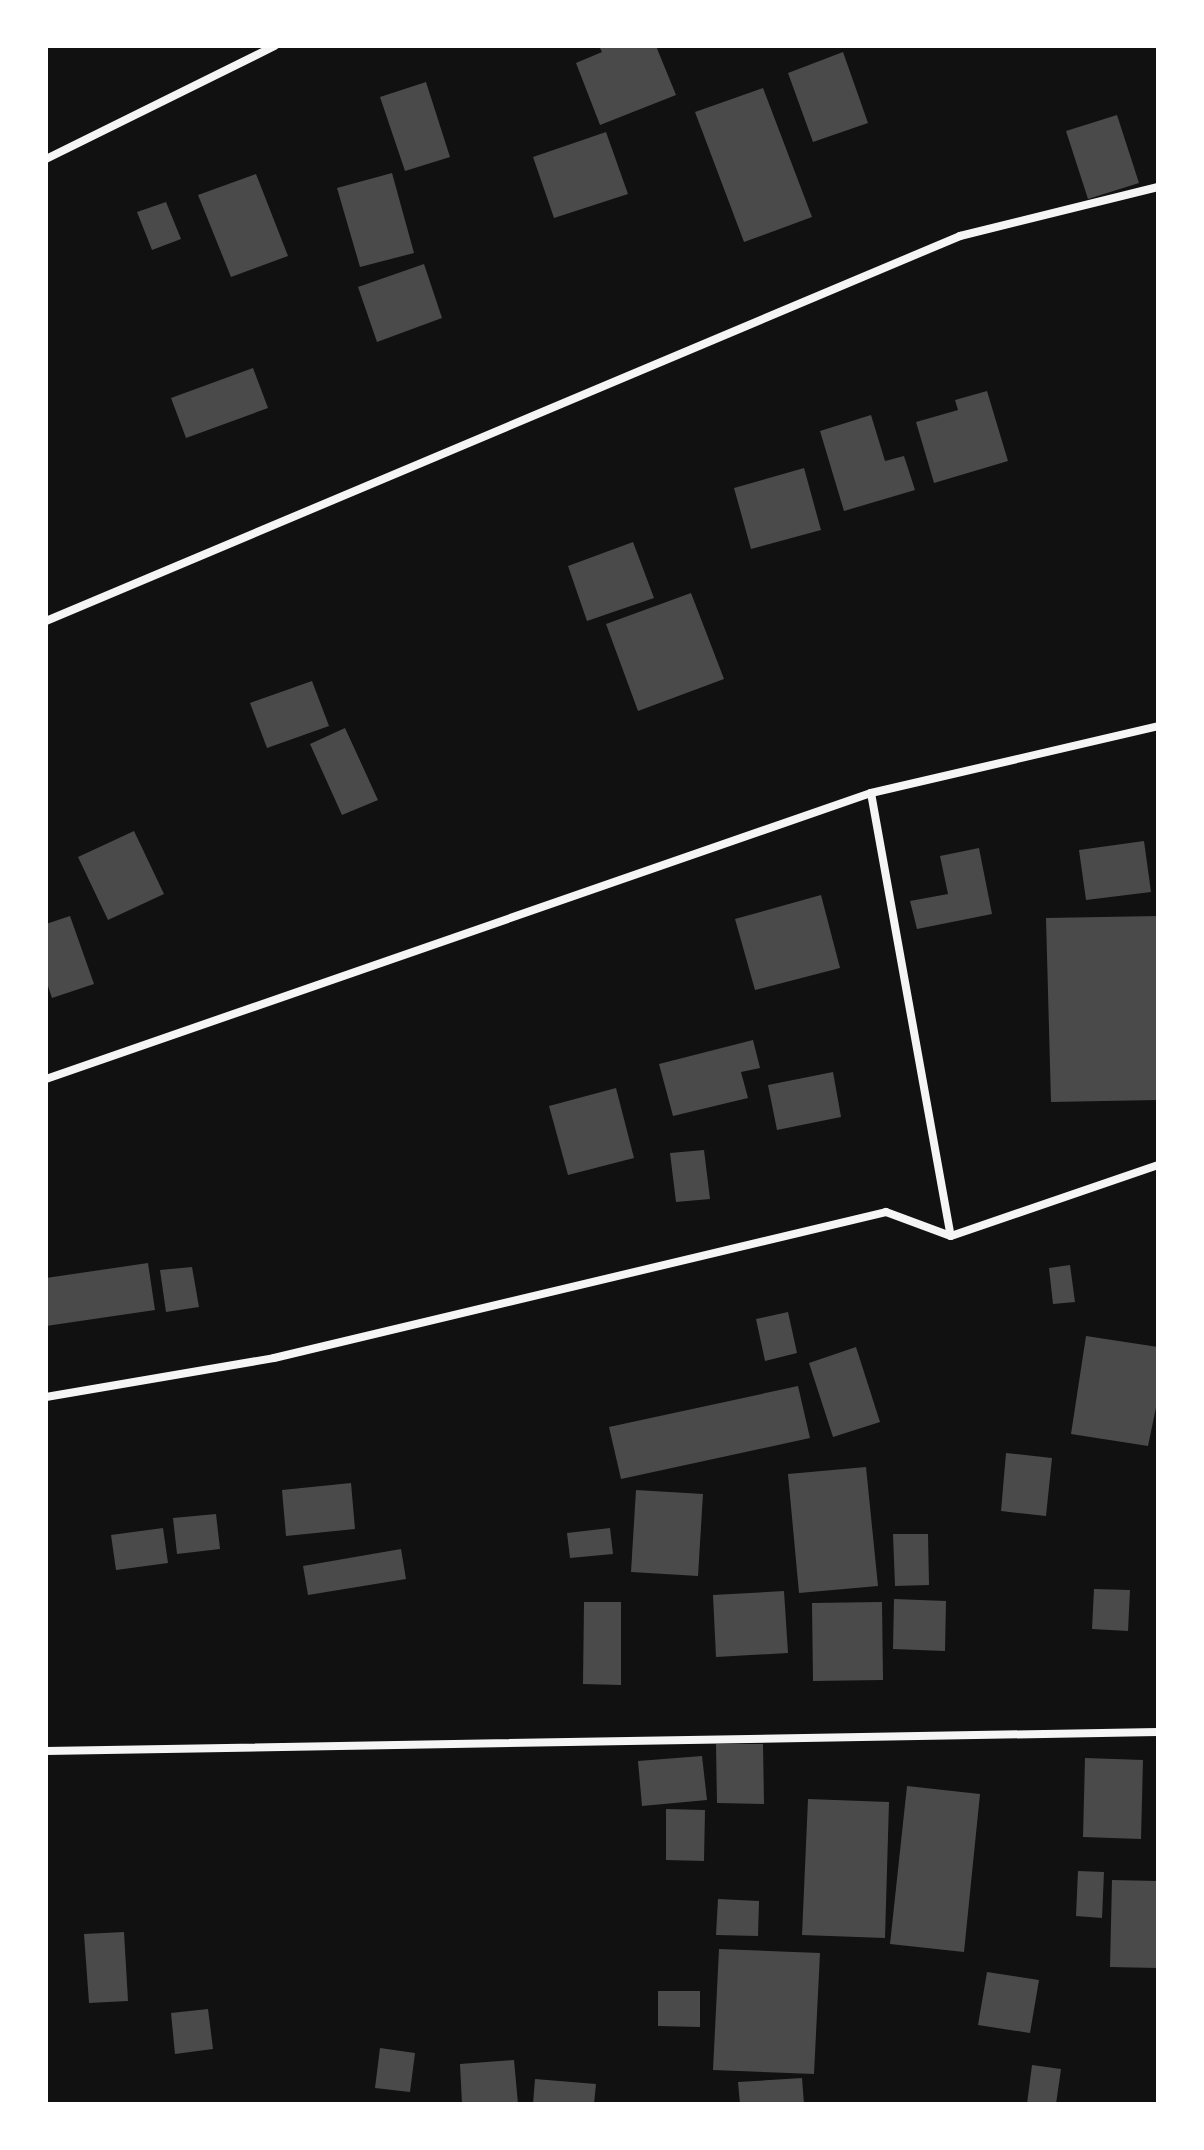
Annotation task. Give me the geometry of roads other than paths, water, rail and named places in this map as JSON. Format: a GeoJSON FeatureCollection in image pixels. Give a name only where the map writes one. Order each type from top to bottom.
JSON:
{"type":"FeatureCollection","features":[{"type":"Feature","properties":{"kind":"street"},"geometry":{"type":"LineString","coordinates":[[46,159],[275,46]]}},
{"type":"Feature","properties":{"kind":"street"},"geometry":{"type":"LineString","coordinates":[[46,621],[960,236],[1158,187]]}},
{"type":"Feature","properties":{"kind":"street"},"geometry":{"type":"LineString","coordinates":[[46,1079],[871,793],[1158,726]]}},
{"type":"Feature","properties":{"kind":"street"},"geometry":{"type":"LineString","coordinates":[[871,793],[951,1236]]}},
{"type":"Feature","properties":{"kind":"street"},"geometry":{"type":"LineString","coordinates":[[46,1397],[274,1358],[886,1212],[951,1236],[1158,1165]]}},
{"type":"Feature","properties":{"kind":"street"},"geometry":{"type":"LineString","coordinates":[[46,1751],[1158,1732]]}}]}
